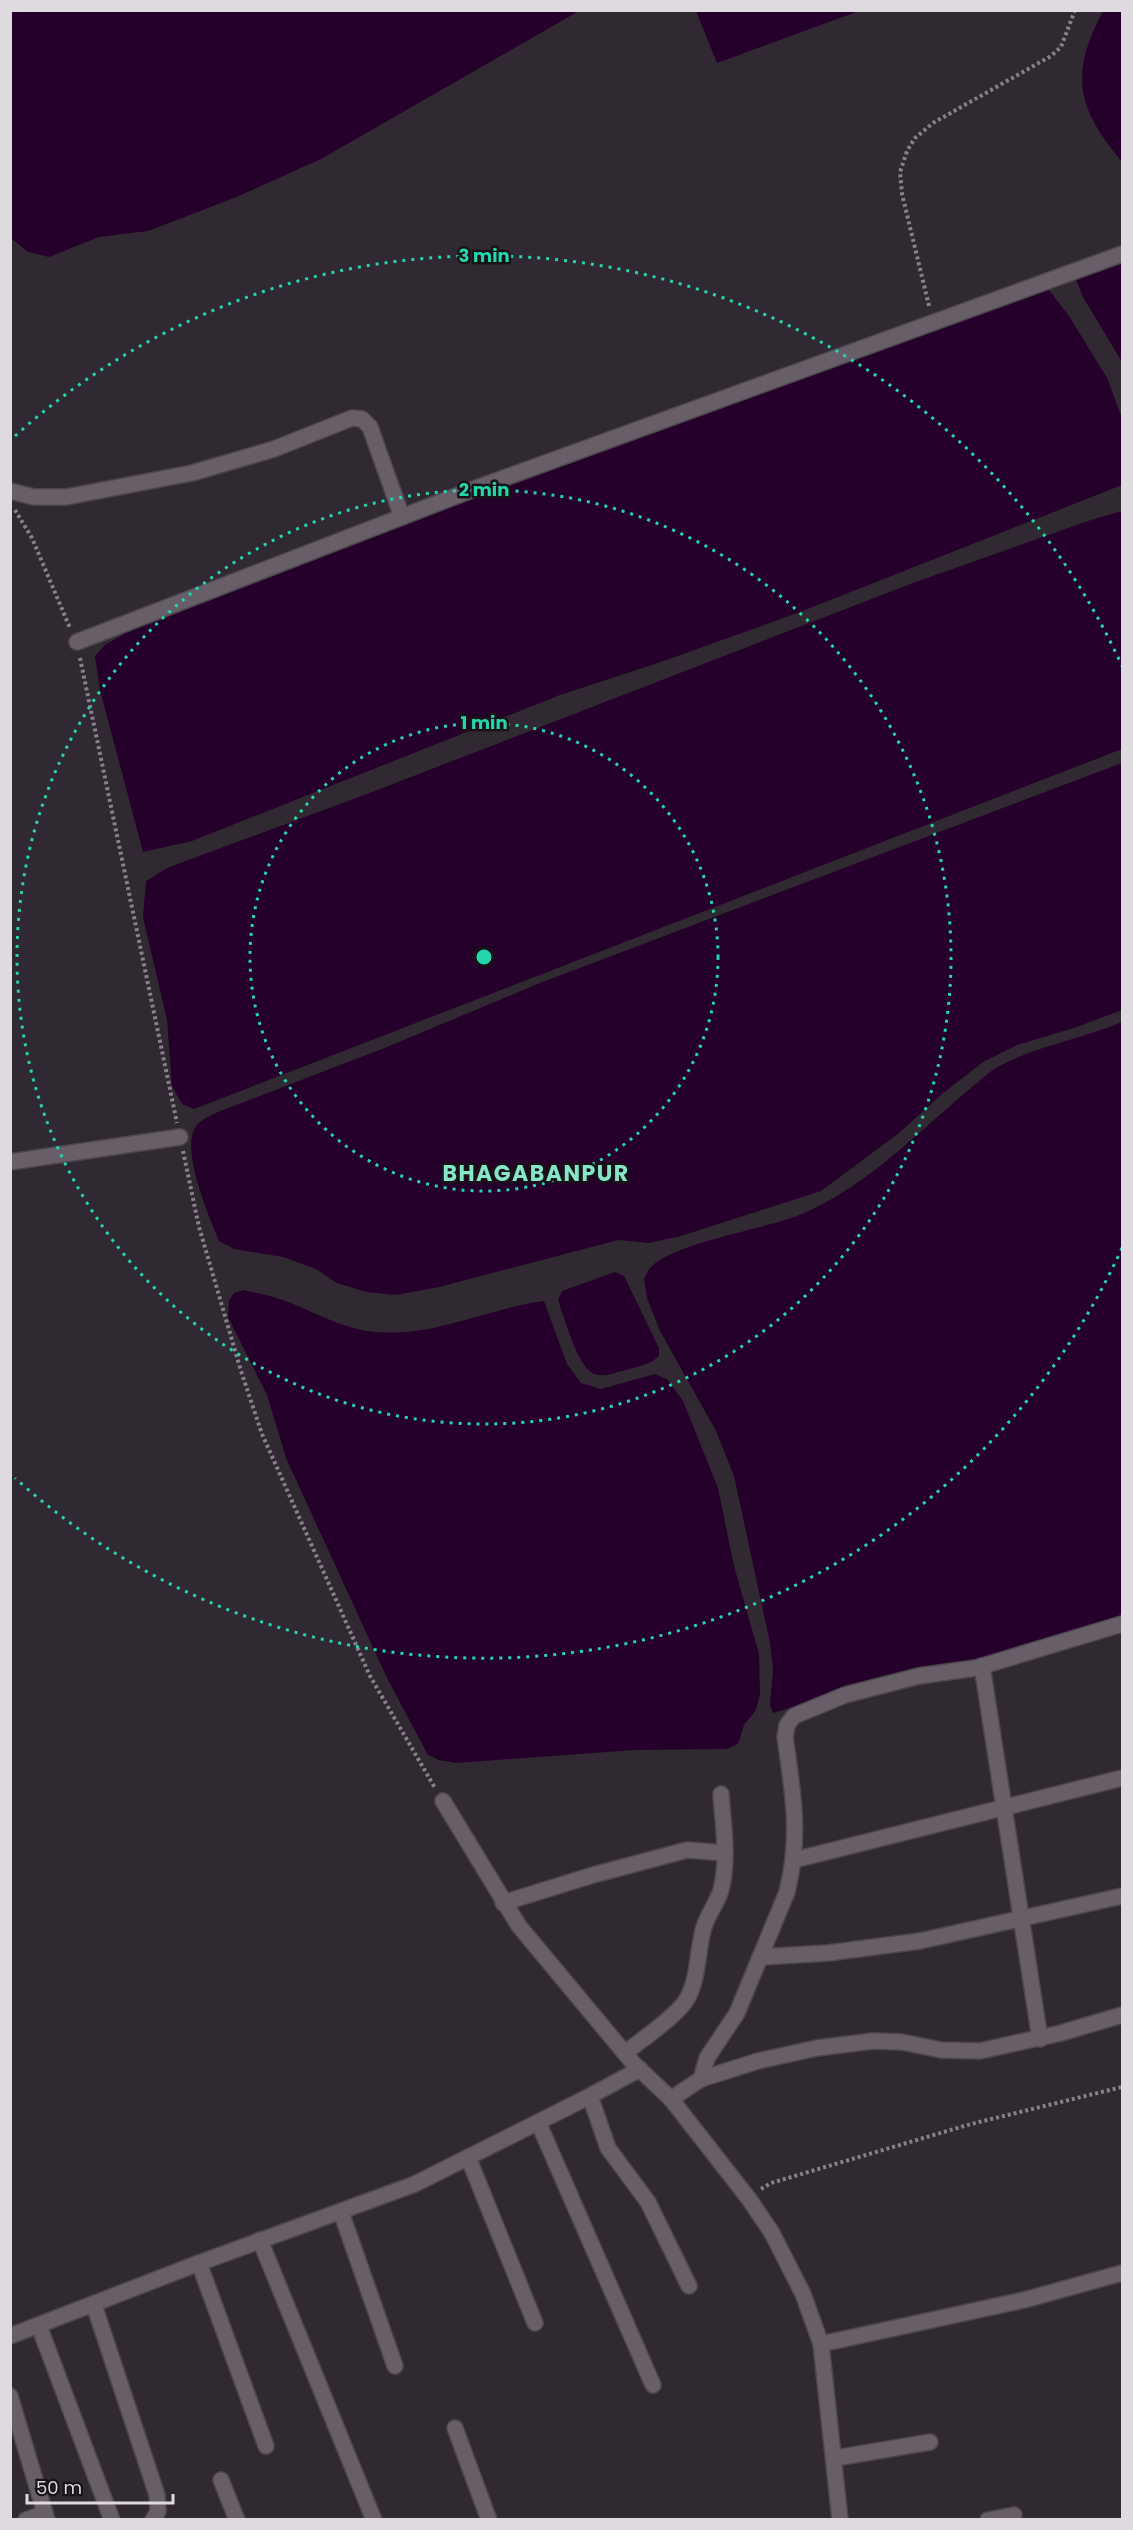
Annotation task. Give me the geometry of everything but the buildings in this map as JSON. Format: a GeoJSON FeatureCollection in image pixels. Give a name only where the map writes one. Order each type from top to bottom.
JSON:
{"type":"FeatureCollection","features":[{"type":"Feature","properties":{"kind":"street"},"geometry":{"type":"LineString","coordinates":[[77,642],[402,517],[1122,254]]}},
{"type":"Feature","properties":{"kind":"street"},"geometry":{"type":"LineString","coordinates":[[10,492],[34,497],[66,497],[192,473],[274,449],[352,418],[362,419],[370,427],[402,517]]}},
{"type":"Feature","properties":{"kind":"street"},"geometry":{"type":"LineString","coordinates":[[10,1162],[180,1137]]}},
{"type":"Feature","properties":{"kind":"street"},"geometry":{"type":"LineString","coordinates":[[701,2079],[707,2058],[737,2013],[787,1892],[794,1860],[796,1814],[785,1737],[787,1725],[794,1716],[845,1695],[919,1676],[982,1666],[1122,1624]]}},
{"type":"Feature","properties":{"kind":"street"},"geometry":{"type":"LineString","coordinates":[[982,1666],[1040,2039]]}},
{"type":"Feature","properties":{"kind":"street"},"geometry":{"type":"LineString","coordinates":[[794,1860],[1122,1778]]}},
{"type":"Feature","properties":{"kind":"street"},"geometry":{"type":"LineString","coordinates":[[625,2053],[687,2000],[692,1989],[704,1928],[720,1893],[725,1852],[721,1794]]}},
{"type":"Feature","properties":{"kind":"street"},"geometry":{"type":"LineString","coordinates":[[444,1801],[503,1903],[519,1926],[625,2053],[671,2099],[749,2199],[772,2233],[803,2294],[821,2344],[840,2520]]}},
{"type":"Feature","properties":{"kind":"street"},"geometry":{"type":"LineString","coordinates":[[503,1903],[593,1875],[687,1850],[725,1852]]}},
{"type":"Feature","properties":{"kind":"street"},"geometry":{"type":"LineString","coordinates":[[760,1957],[828,1953],[920,1941],[1122,1896]]}},
{"type":"Feature","properties":{"kind":"street"},"geometry":{"type":"LineString","coordinates":[[671,2099],[701,2079],[758,2061],[818,2048],[873,2041],[902,2042],[941,2050],[980,2051],[1040,2039],[1122,2014]]}},
{"type":"Feature","properties":{"kind":"street"},"geometry":{"type":"LineString","coordinates":[[10,2336],[260,2240],[415,2184],[640,2069]]}},
{"type":"Feature","properties":{"kind":"street"},"geometry":{"type":"LineString","coordinates":[[590,2096],[608,2148],[648,2202],[688,2286]]}},
{"type":"Feature","properties":{"kind":"street"},"geometry":{"type":"LineString","coordinates":[[538,2122],[653,2385]]}},
{"type":"Feature","properties":{"kind":"street"},"geometry":{"type":"LineString","coordinates":[[468,2157],[535,2324]]}},
{"type":"Feature","properties":{"kind":"street"},"geometry":{"type":"LineString","coordinates":[[341,2212],[395,2366]]}},
{"type":"Feature","properties":{"kind":"street"},"geometry":{"type":"LineString","coordinates":[[260,2240],[374,2520]]}},
{"type":"Feature","properties":{"kind":"street"},"geometry":{"type":"LineString","coordinates":[[199,2263],[266,2446]]}},
{"type":"Feature","properties":{"kind":"street"},"geometry":{"type":"LineString","coordinates":[[821,2344],[1024,2300],[1122,2273]]}},
{"type":"Feature","properties":{"kind":"street"},"geometry":{"type":"LineString","coordinates":[[94,2305],[156,2495],[158,2511],[153,2520]]}},
{"type":"Feature","properties":{"kind":"street"},"geometry":{"type":"LineString","coordinates":[[39,2326],[112,2520]]}},
{"type":"Feature","properties":{"kind":"street"},"geometry":{"type":"LineString","coordinates":[[10,2396],[46,2516],[26,2520]]}},
{"type":"Feature","properties":{"kind":"street"},"geometry":{"type":"LineString","coordinates":[[455,2428],[489,2520]]}},
{"type":"Feature","properties":{"kind":"street"},"geometry":{"type":"LineString","coordinates":[[835,2458],[930,2442]]}},
{"type":"Feature","properties":{"kind":"street"},"geometry":{"type":"LineString","coordinates":[[221,2480],[237,2520]]}},
{"type":"Feature","properties":{"kind":"street"},"geometry":{"type":"LineString","coordinates":[[988,2520],[1014,2515]]}},
{"type":"Feature","properties":{"kind":"path"},"geometry":{"type":"LineString","coordinates":[[933,323],[902,194],[900,172],[907,151],[915,138],[933,123],[1056,51],[1067,35],[1075,10]]}},
{"type":"Feature","properties":{"kind":"path"},"geometry":{"type":"LineString","coordinates":[[10,505],[20,515],[32,538],[77,642],[199,1227],[262,1434],[370,1676],[444,1801]]}},
{"type":"Feature","properties":{"kind":"path"},"geometry":{"type":"LineString","coordinates":[[757,2191],[771,2183],[970,2124],[1122,2087]]}},
{"type":"Feature","properties":{"kind":"shaded area"},"geometry":{"type":"Polygon","coordinates":[[[10,11],[579,11],[321,159],[234,198],[148,231],[99,237],[49,257],[28,252],[11,238],[10,11]]]}},
{"type":"Feature","properties":{"kind":"shaded area"},"geometry":{"type":"Polygon","coordinates":[[[696,11],[859,11],[717,63],[696,11]]]}},
{"type":"Feature","properties":{"kind":"shaded area"},"geometry":{"type":"Polygon","coordinates":[[[1103,11],[1122,11],[1122,162],[1095,125],[1083,90],[1082,73],[1085,54],[1103,11]]]}},
{"type":"Feature","properties":{"kind":"shaded area"},"geometry":{"type":"Polygon","coordinates":[[[1122,248],[1122,362],[1083,297],[1072,269],[1122,248]]]}},
{"type":"Feature","properties":{"kind":"shaded area"},"geometry":{"type":"Polygon","coordinates":[[[1037,287],[1049,290],[1069,316],[1107,378],[1122,418],[1122,485],[800,612],[560,695],[192,841],[143,852],[100,690],[95,656],[105,645],[131,630],[442,506],[1037,287]]]}},
{"type":"Feature","properties":{"kind":"shaded area"},"geometry":{"type":"Polygon","coordinates":[[[1122,511],[1122,749],[194,1109],[182,1104],[172,1086],[167,1020],[143,917],[146,881],[167,868],[367,794],[913,583],[1122,511]]]}},
{"type":"Feature","properties":{"kind":"shaded area"},"geometry":{"type":"Polygon","coordinates":[[[1122,763],[1122,1010],[1077,1027],[1017,1045],[983,1062],[942,1094],[899,1133],[821,1191],[681,1236],[649,1243],[618,1240],[439,1287],[396,1295],[366,1292],[337,1283],[316,1269],[283,1257],[234,1249],[219,1241],[197,1182],[191,1148],[193,1134],[198,1124],[207,1117],[387,1047],[540,983],[1122,763]]]}},
{"type":"Feature","properties":{"kind":"shaded area"},"geometry":{"type":"Polygon","coordinates":[[[1122,1022],[1122,1616],[981,1662],[899,1674],[773,1713],[770,1705],[773,1670],[770,1643],[734,1476],[716,1431],[660,1331],[647,1298],[644,1279],[646,1274],[662,1258],[678,1251],[720,1237],[782,1221],[824,1203],[876,1169],[994,1069],[1025,1054],[1122,1022]]]}},
{"type":"Feature","properties":{"kind":"shaded area"},"geometry":{"type":"Polygon","coordinates":[[[615,1272],[624,1276],[659,1348],[659,1356],[644,1365],[598,1375],[588,1370],[582,1362],[558,1300],[562,1291],[615,1272]]]}},
{"type":"Feature","properties":{"kind":"shaded area"},"geometry":{"type":"Polygon","coordinates":[[[244,1290],[280,1299],[352,1328],[385,1333],[431,1328],[544,1301],[567,1364],[581,1383],[601,1389],[655,1374],[668,1380],[683,1401],[718,1488],[734,1566],[759,1654],[760,1694],[756,1710],[744,1725],[738,1744],[727,1749],[634,1750],[456,1763],[428,1755],[387,1678],[286,1458],[267,1395],[228,1317],[229,1301],[234,1293],[244,1290]]]}},
{"type":"Feature","properties":{"kind":"district","name":"BHAGABANPUR"},"geometry":{"type":"Point","coordinates":[536,1173]}}]}
